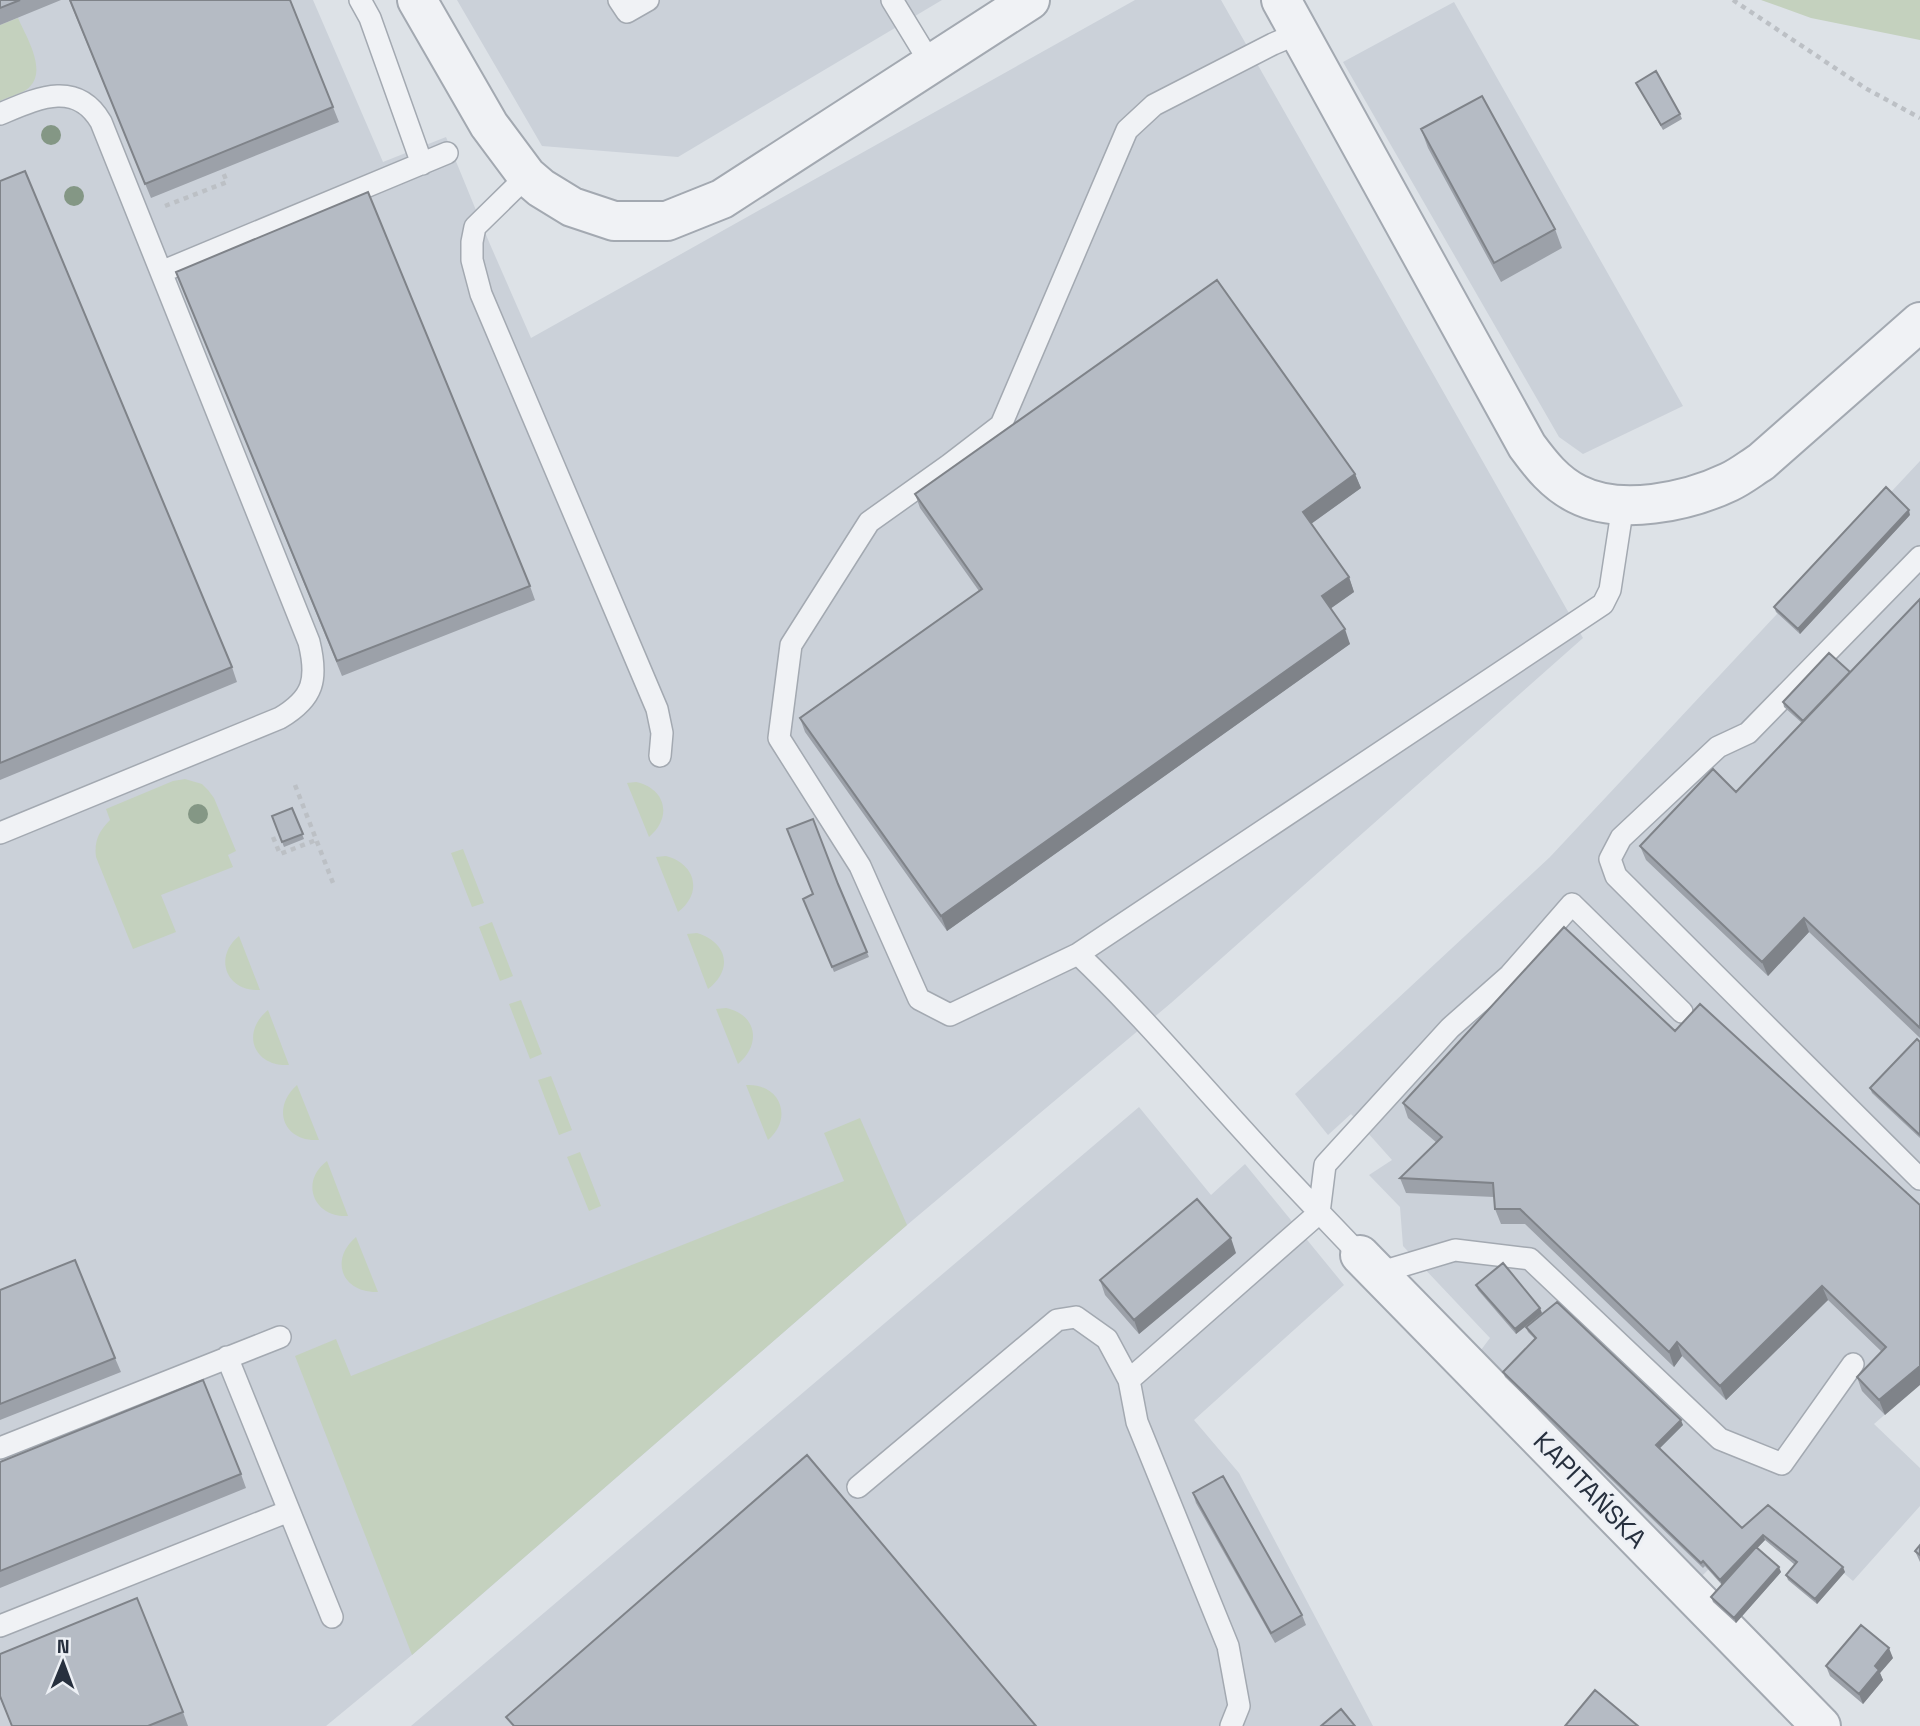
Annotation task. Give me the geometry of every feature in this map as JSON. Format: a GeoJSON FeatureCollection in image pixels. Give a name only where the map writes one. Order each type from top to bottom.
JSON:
{"type":"FeatureCollection","features":[{"type":"Feature","properties":{"kind":"street"},"geometry":{"type":"LineString","coordinates":[[417,0],[489,125],[527,176],[572,207],[614,221],[667,221],[722,199],[1030,0]]}},
{"type":"Feature","properties":{"kind":"street"},"geometry":{"type":"LineString","coordinates":[[1290,16],[1527,446],[1549,474],[1577,494],[1610,504],[1644,505],[1676,500],[1731,481],[1760,462],[1920,322]]}},
{"type":"Feature","properties":{"kind":"street","name":"KAPITAŃSKA"},"geometry":{"type":"LineString","coordinates":[[1369,1264],[1821,1726]]}},
{"type":"Feature","properties":{"kind":"lane"},"geometry":{"type":"LineString","coordinates":[[360,0],[370,18],[422,164]]}},
{"type":"Feature","properties":{"kind":"lane"},"geometry":{"type":"LineString","coordinates":[[620,0],[627,12],[648,0]]}},
{"type":"Feature","properties":{"kind":"lane"},"geometry":{"type":"LineString","coordinates":[[892,0],[931,64]]}},
{"type":"Feature","properties":{"kind":"lane"},"geometry":{"type":"LineString","coordinates":[[1290,16],[1154,105],[1126,130],[1001,425],[869,522],[791,645],[779,738],[859,866],[919,999],[950,1015],[1078,954],[1603,604],[1610,590],[1623,505]]}},
{"type":"Feature","properties":{"kind":"lane"},"geometry":{"type":"LineString","coordinates":[[0,114],[43,98],[74,97],[94,111],[101,122],[309,642],[314,666],[311,687],[299,706],[280,718],[0,833]]}},
{"type":"Feature","properties":{"kind":"lane"},"geometry":{"type":"LineString","coordinates":[[161,272],[447,153]]}},
{"type":"Feature","properties":{"kind":"lane"},"geometry":{"type":"LineString","coordinates":[[527,176],[475,227],[472,242],[474,268],[481,294],[657,709],[662,733],[660,756]]}},
{"type":"Feature","properties":{"kind":"lane"},"geometry":{"type":"LineString","coordinates":[[1920,557],[1748,733],[1718,747],[1621,838],[1610,859],[1616,876],[1920,1179]]}},
{"type":"Feature","properties":{"kind":"lane"},"geometry":{"type":"LineString","coordinates":[[1129,1380],[1319,1213],[1325,1165],[1450,1028],[1510,975],[1572,904],[1682,1012]]}},
{"type":"Feature","properties":{"kind":"lane"},"geometry":{"type":"LineString","coordinates":[[1078,954],[1109,983],[1369,1264],[1455,1250],[1530,1259],[1720,1439],[1782,1464],[1853,1364]]}},
{"type":"Feature","properties":{"kind":"lane"},"geometry":{"type":"LineString","coordinates":[[858,1487],[1057,1320],[1076,1317],[1107,1339],[1129,1380],[1138,1422],[1227,1646],[1240,1706],[1231,1726]]}},
{"type":"Feature","properties":{"kind":"lane"},"geometry":{"type":"LineString","coordinates":[[0,1448],[280,1337]]}},
{"type":"Feature","properties":{"kind":"lane"},"geometry":{"type":"LineString","coordinates":[[227,1357],[332,1617]]}},
{"type":"Feature","properties":{"kind":"lane"},"geometry":{"type":"LineString","coordinates":[[0,1626],[289,1511]]}},
{"type":"Feature","properties":{"kind":"path"},"geometry":{"type":"LineString","coordinates":[[1733,0],[1865,88],[1920,118]]}},
{"type":"Feature","properties":{"kind":"path"},"geometry":{"type":"LineString","coordinates":[[139,217],[227,182],[222,170]]}},
{"type":"Feature","properties":{"kind":"path"},"geometry":{"type":"LineString","coordinates":[[295,785],[333,883]]}},
{"type":"Feature","properties":{"kind":"path"},"geometry":{"type":"LineString","coordinates":[[273,837],[280,854],[316,840]]}},
{"type":"Feature","properties":{"kind":"shaded area"},"geometry":{"type":"Polygon","coordinates":[[[0,0],[313,0],[383,162],[446,137],[531,338],[1135,0],[1221,0],[1583,638],[1171,1003],[907,1225],[412,1655],[326,1726],[0,1726],[0,0]]]}},
{"type":"Feature","properties":{"kind":"shaded area"},"geometry":{"type":"Polygon","coordinates":[[[457,0],[942,0],[678,157],[542,146],[457,0]]]}},
{"type":"Feature","properties":{"kind":"shaded area"},"geometry":{"type":"Polygon","coordinates":[[[1454,2],[1683,406],[1583,454],[1559,437],[1343,62],[1454,2]]]}},
{"type":"Feature","properties":{"kind":"shaded area"},"geometry":{"type":"Polygon","coordinates":[[[1920,461],[1920,1384],[1874,1424],[1920,1468],[1920,1506],[1853,1581],[1768,1509],[1700,1578],[1475,1358],[1490,1338],[1403,1246],[1400,1207],[1369,1175],[1392,1160],[1351,1114],[1328,1135],[1295,1094],[1550,857],[1920,461]]]}},
{"type":"Feature","properties":{"kind":"shaded area"},"geometry":{"type":"Polygon","coordinates":[[[1139,1107],[1211,1195],[1245,1164],[1344,1285],[1194,1420],[1239,1473],[1373,1726],[411,1726],[1139,1107]]]}},
{"type":"Feature","properties":{"kind":"green space"},"geometry":{"type":"Polygon","coordinates":[[[1761,0],[1920,0],[1920,40],[1811,18],[1761,0]]]}},
{"type":"Feature","properties":{"kind":"green space"},"geometry":{"type":"Polygon","coordinates":[[[18,18],[34,55],[36,74],[33,83],[26,90],[0,101],[0,25],[18,18]]]}},
{"type":"Feature","properties":{"kind":"green space"},"geometry":{"type":"Polygon","coordinates":[[[185,779],[202,784],[214,798],[236,851],[228,855],[233,867],[161,895],[176,932],[133,949],[96,857],[98,837],[110,820],[106,809],[173,781],[185,779]]]}},
{"type":"Feature","properties":{"kind":"green space"},"geometry":{"type":"Polygon","coordinates":[[[636,782],[654,791],[663,805],[661,821],[649,837],[627,783],[636,782]]]}},
{"type":"Feature","properties":{"kind":"green space"},"geometry":{"type":"Polygon","coordinates":[[[463,849],[484,903],[472,907],[451,853],[463,849]]]}},
{"type":"Feature","properties":{"kind":"green space"},"geometry":{"type":"Polygon","coordinates":[[[666,856],[684,865],[693,880],[691,896],[678,912],[656,857],[666,856]]]}},
{"type":"Feature","properties":{"kind":"green space"},"geometry":{"type":"Polygon","coordinates":[[[492,922],[513,976],[500,981],[479,927],[492,922]]]}},
{"type":"Feature","properties":{"kind":"green space"},"geometry":{"type":"Polygon","coordinates":[[[697,933],[715,943],[721,949],[723,957],[721,973],[708,989],[687,934],[697,933]]]}},
{"type":"Feature","properties":{"kind":"green space"},"geometry":{"type":"Polygon","coordinates":[[[239,936],[260,990],[239,985],[227,972],[227,954],[231,944],[239,936]]]}},
{"type":"Feature","properties":{"kind":"green space"},"geometry":{"type":"Polygon","coordinates":[[[521,1000],[542,1054],[530,1059],[509,1004],[521,1000]]]}},
{"type":"Feature","properties":{"kind":"green space"},"geometry":{"type":"Polygon","coordinates":[[[726,1008],[745,1017],[753,1032],[750,1048],[738,1064],[716,1009],[726,1008]]]}},
{"type":"Feature","properties":{"kind":"green space"},"geometry":{"type":"Polygon","coordinates":[[[268,1010],[289,1065],[267,1060],[255,1047],[255,1029],[259,1019],[268,1010]]]}},
{"type":"Feature","properties":{"kind":"green space"},"geometry":{"type":"Polygon","coordinates":[[[551,1076],[572,1130],[559,1135],[538,1080],[551,1076]]]}},
{"type":"Feature","properties":{"kind":"green space"},"geometry":{"type":"Polygon","coordinates":[[[297,1085],[319,1140],[297,1135],[289,1130],[285,1122],[284,1104],[297,1085]]]}},
{"type":"Feature","properties":{"kind":"green space"},"geometry":{"type":"Polygon","coordinates":[[[746,1085],[767,1090],[775,1096],[779,1104],[780,1122],[768,1140],[746,1085]]]}},
{"type":"Feature","properties":{"kind":"green space"},"geometry":{"type":"Polygon","coordinates":[[[860,1118],[907,1225],[412,1655],[295,1356],[336,1339],[351,1376],[844,1181],[824,1133],[860,1118]]]}},
{"type":"Feature","properties":{"kind":"green space"},"geometry":{"type":"Polygon","coordinates":[[[580,1152],[601,1206],[589,1211],[567,1157],[580,1152]]]}},
{"type":"Feature","properties":{"kind":"green space"},"geometry":{"type":"Polygon","coordinates":[[[327,1161],[348,1216],[326,1211],[314,1197],[314,1179],[318,1169],[327,1161]]]}},
{"type":"Feature","properties":{"kind":"green space"},"geometry":{"type":"Polygon","coordinates":[[[356,1237],[378,1292],[356,1287],[343,1274],[343,1255],[356,1237]]]}},
{"type":"Feature","properties":{"kind":"building"},"geometry":{"type":"Polygon","coordinates":[[[0,0],[20,0],[0,8],[0,0]]]}},
{"type":"Feature","properties":{"kind":"building"},"geometry":{"type":"Polygon","coordinates":[[[70,0],[290,0],[333,107],[145,184],[70,0]]]}},
{"type":"Feature","properties":{"kind":"building"},"geometry":{"type":"Polygon","coordinates":[[[1656,71],[1680,114],[1661,125],[1636,83],[1656,71]]]}},
{"type":"Feature","properties":{"kind":"building"},"geometry":{"type":"Polygon","coordinates":[[[1482,96],[1555,229],[1494,263],[1421,129],[1482,96]]]}},
{"type":"Feature","properties":{"kind":"building"},"geometry":{"type":"Polygon","coordinates":[[[25,171],[232,667],[0,763],[0,181],[25,171]]]}},
{"type":"Feature","properties":{"kind":"building"},"geometry":{"type":"Polygon","coordinates":[[[368,192],[530,586],[337,661],[176,272],[368,192]]]}},
{"type":"Feature","properties":{"kind":"building"},"geometry":{"type":"Polygon","coordinates":[[[1217,280],[1355,474],[1303,512],[1349,577],[1322,596],[1345,629],[941,916],[800,718],[982,589],[915,494],[1217,280]]]}},
{"type":"Feature","properties":{"kind":"building"},"geometry":{"type":"Polygon","coordinates":[[[1886,487],[1909,510],[1798,629],[1774,607],[1886,487]]]}},
{"type":"Feature","properties":{"kind":"building"},"geometry":{"type":"Polygon","coordinates":[[[1920,599],[1920,1028],[1804,918],[1762,962],[1640,846],[1713,769],[1736,792],[1920,599]]]}},
{"type":"Feature","properties":{"kind":"building"},"geometry":{"type":"Polygon","coordinates":[[[1829,653],[1850,672],[1803,721],[1783,702],[1829,653]]]}},
{"type":"Feature","properties":{"kind":"building"},"geometry":{"type":"Polygon","coordinates":[[[292,808],[303,834],[282,842],[272,816],[292,808]]]}},
{"type":"Feature","properties":{"kind":"building"},"geometry":{"type":"Polygon","coordinates":[[[813,819],[867,952],[832,967],[803,899],[813,894],[787,829],[813,819]]]}},
{"type":"Feature","properties":{"kind":"building"},"geometry":{"type":"Polygon","coordinates":[[[1564,927],[1675,1031],[1700,1004],[1920,1205],[1920,1366],[1879,1400],[1857,1377],[1886,1347],[1822,1286],[1720,1386],[1677,1342],[1669,1352],[1520,1209],[1495,1209],[1493,1183],[1400,1178],[1442,1137],[1403,1103],[1564,927]]]}},
{"type":"Feature","properties":{"kind":"building"},"geometry":{"type":"Polygon","coordinates":[[[1917,1039],[1920,1042],[1920,1135],[1870,1088],[1917,1039]]]}},
{"type":"Feature","properties":{"kind":"building"},"geometry":{"type":"Polygon","coordinates":[[[1197,1199],[1231,1238],[1134,1320],[1100,1280],[1197,1199]]]}},
{"type":"Feature","properties":{"kind":"building"},"geometry":{"type":"Polygon","coordinates":[[[75,1260],[115,1358],[0,1404],[0,1290],[75,1260]]]}},
{"type":"Feature","properties":{"kind":"building"},"geometry":{"type":"Polygon","coordinates":[[[1503,1263],[1540,1308],[1515,1329],[1476,1285],[1503,1263]]]}},
{"type":"Feature","properties":{"kind":"building"},"geometry":{"type":"Polygon","coordinates":[[[1557,1302],[1681,1420],[1656,1445],[1742,1528],[1768,1505],[1843,1567],[1815,1599],[1786,1575],[1797,1562],[1763,1535],[1720,1580],[1503,1372],[1536,1338],[1526,1327],[1557,1302]]]}},
{"type":"Feature","properties":{"kind":"building"},"geometry":{"type":"Polygon","coordinates":[[[203,1380],[241,1474],[0,1571],[0,1462],[203,1380]]]}},
{"type":"Feature","properties":{"kind":"building"},"geometry":{"type":"Polygon","coordinates":[[[807,1455],[1036,1726],[514,1726],[506,1717],[807,1455]]]}},
{"type":"Feature","properties":{"kind":"building"},"geometry":{"type":"Polygon","coordinates":[[[1223,1476],[1302,1615],[1271,1633],[1193,1493],[1223,1476]]]}},
{"type":"Feature","properties":{"kind":"building"},"geometry":{"type":"Polygon","coordinates":[[[1756,1547],[1779,1567],[1734,1618],[1711,1597],[1756,1547]]]}},
{"type":"Feature","properties":{"kind":"building"},"geometry":{"type":"Polygon","coordinates":[[[137,1598],[183,1712],[148,1726],[12,1726],[0,1696],[0,1654],[137,1598]]]}},
{"type":"Feature","properties":{"kind":"building"},"geometry":{"type":"Polygon","coordinates":[[[1861,1625],[1889,1648],[1875,1666],[1879,1670],[1859,1694],[1826,1666],[1861,1625]]]}},
{"type":"Feature","properties":{"kind":"building"},"geometry":{"type":"Polygon","coordinates":[[[1595,1690],[1638,1726],[1565,1726],[1595,1690]]]}},
{"type":"Feature","properties":{"kind":"building"},"geometry":{"type":"Polygon","coordinates":[[[1341,1709],[1355,1726],[1321,1726],[1341,1709]]]}}]}
